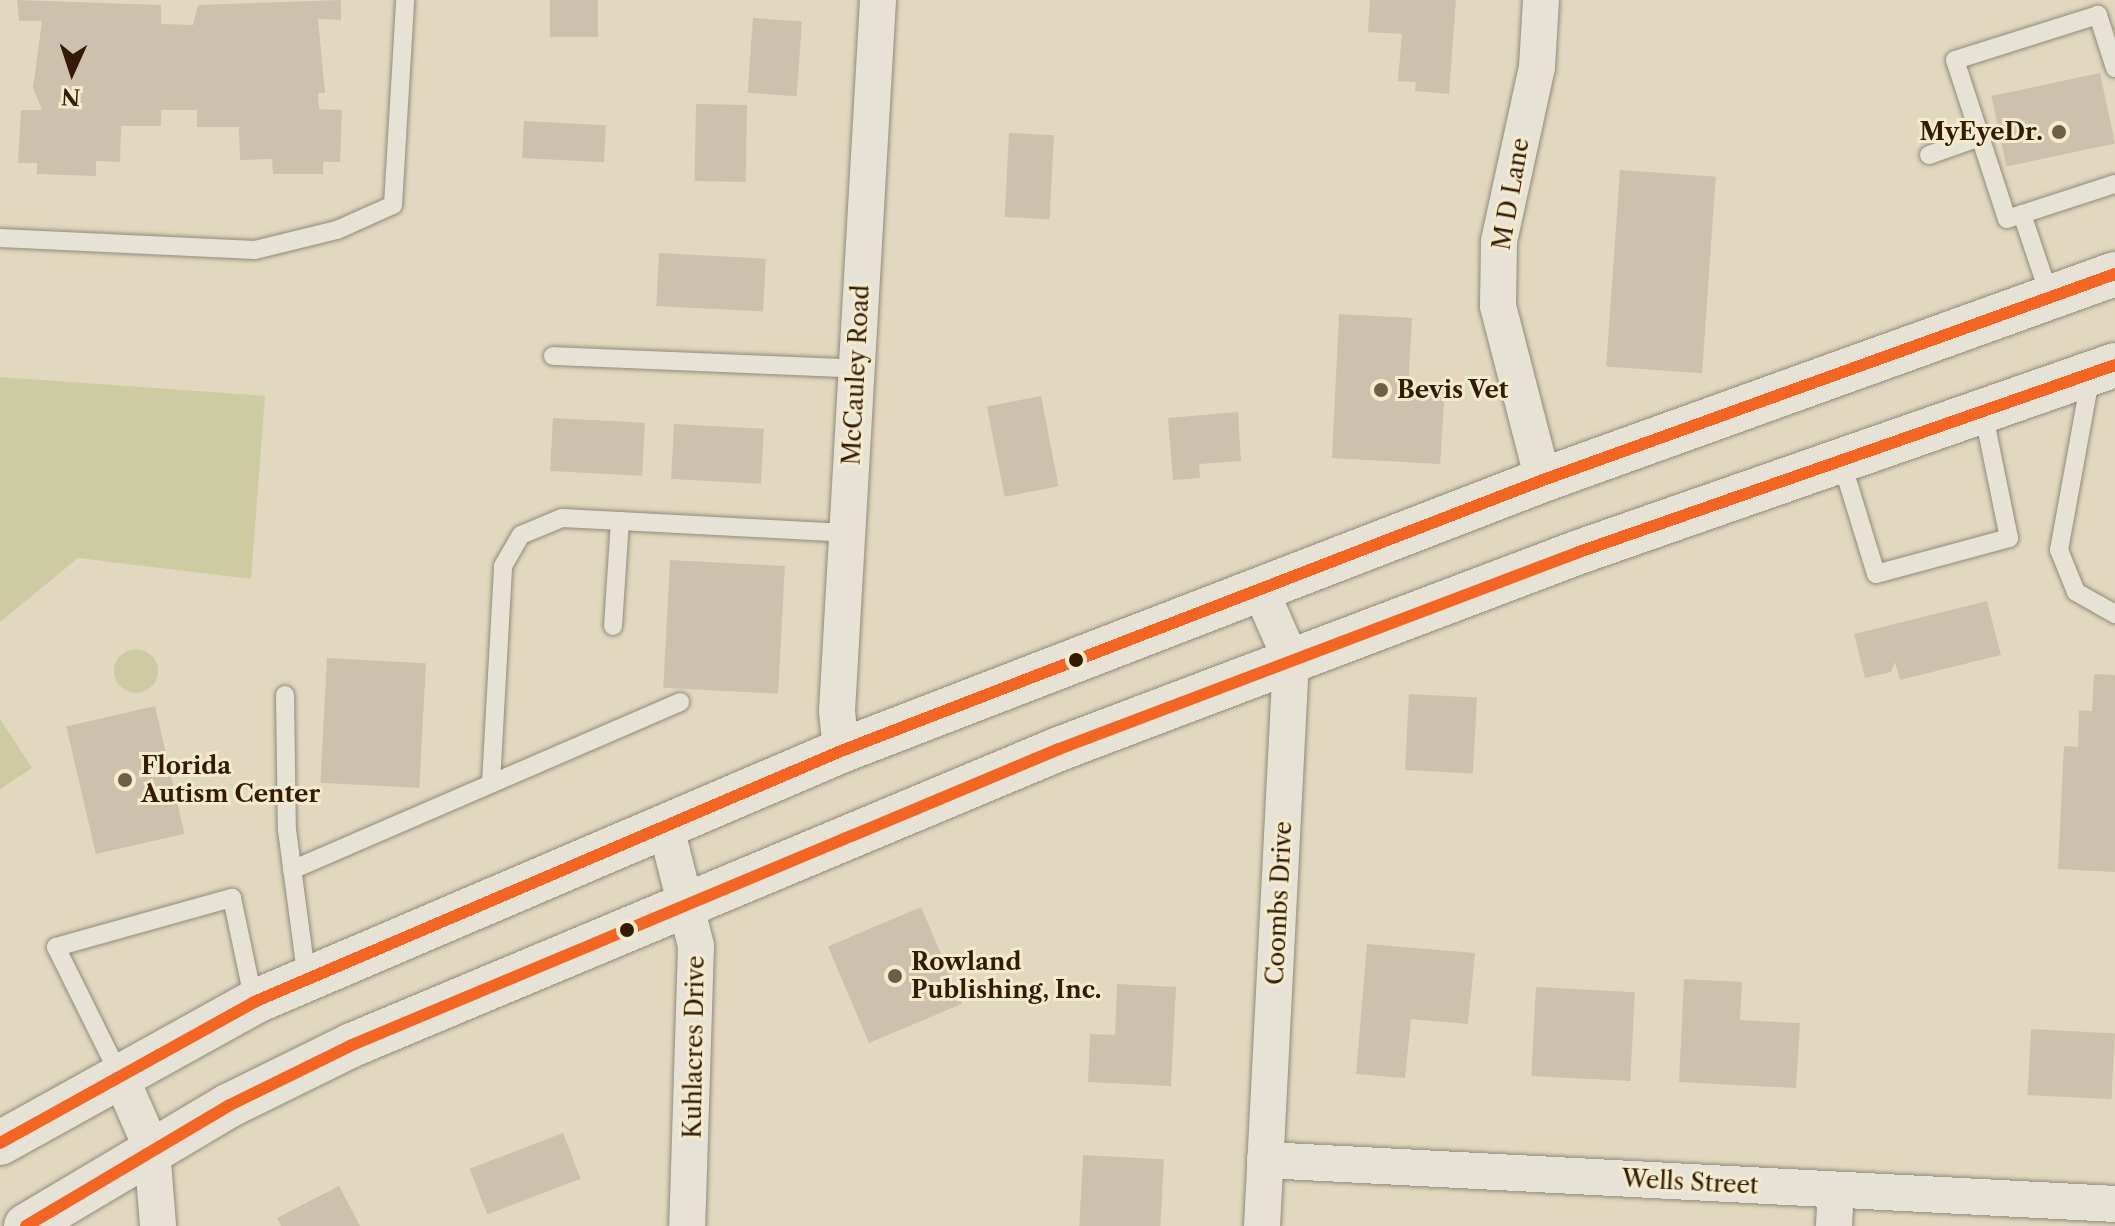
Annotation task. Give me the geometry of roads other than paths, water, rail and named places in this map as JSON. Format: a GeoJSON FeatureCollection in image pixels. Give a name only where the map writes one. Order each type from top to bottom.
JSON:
{"type":"FeatureCollection","features":[{"type":"Feature","properties":{"kind":"street","name":"McCauley Road"},"geometry":{"type":"LineString","coordinates":[[841,751],[847,533],[878,0]]}},
{"type":"Feature","properties":{"kind":"street","name":"M D Lane"},"geometry":{"type":"LineString","coordinates":[[1541,0],[1537,67],[1499,242],[1498,306],[1543,480]]}},
{"type":"Feature","properties":{"kind":"street"},"geometry":{"type":"LineString","coordinates":[[0,1143],[254,1002],[841,751],[1259,587],[1543,480],[2115,274]]}},
{"type":"Feature","properties":{"kind":"street"},"geometry":{"type":"LineString","coordinates":[[26,1226],[152,1149],[352,1045],[688,904],[1291,660],[1841,460],[2103,369]]}},
{"type":"Feature","properties":{"kind":"street","name":"Coombs Drive"},"geometry":{"type":"LineString","coordinates":[[1259,587],[1291,660],[1262,1226]]}},
{"type":"Feature","properties":{"kind":"street","name":"Kuhlacres Drive"},"geometry":{"type":"LineString","coordinates":[[665,824],[688,904],[699,1005],[687,1226]]}},
{"type":"Feature","properties":{"kind":"street"},"geometry":{"type":"LineString","coordinates":[[120,1076],[152,1149],[158,1226]]}},
{"type":"Feature","properties":{"kind":"street","name":"Wells Street"},"geometry":{"type":"LineString","coordinates":[[1265,1160],[2115,1204]]}},
{"type":"Feature","properties":{"kind":"street"},"geometry":{"type":"LineString","coordinates":[[1834,1226],[1836,1190]]}},
{"type":"Feature","properties":{"kind":"lane"},"geometry":{"type":"LineString","coordinates":[[0,238],[255,250],[337,230],[393,205],[405,0]]}},
{"type":"Feature","properties":{"kind":"lane"},"geometry":{"type":"LineString","coordinates":[[2115,68],[2098,15],[1955,60],[2007,219],[2115,184]]}},
{"type":"Feature","properties":{"kind":"lane"},"geometry":{"type":"LineString","coordinates":[[1929,155],[1980,137]]}},
{"type":"Feature","properties":{"kind":"lane"},"geometry":{"type":"LineString","coordinates":[[2022,214],[2050,297]]}},
{"type":"Feature","properties":{"kind":"lane"},"geometry":{"type":"LineString","coordinates":[[553,356],[857,369]]}},
{"type":"Feature","properties":{"kind":"lane"},"geometry":{"type":"LineString","coordinates":[[2103,369],[2059,550],[2076,592],[2115,614]]}},
{"type":"Feature","properties":{"kind":"lane"},"geometry":{"type":"LineString","coordinates":[[1841,460],[1876,574],[2009,538],[1983,411]]}},
{"type":"Feature","properties":{"kind":"lane"},"geometry":{"type":"LineString","coordinates":[[613,626],[620,521]]}},
{"type":"Feature","properties":{"kind":"lane"},"geometry":{"type":"LineString","coordinates":[[491,783],[503,566],[521,535],[539,523],[620,521],[847,533]]}},
{"type":"Feature","properties":{"kind":"lane"},"geometry":{"type":"LineString","coordinates":[[285,695],[292,870],[307,979]]}},
{"type":"Feature","properties":{"kind":"lane"},"geometry":{"type":"LineString","coordinates":[[292,870],[680,702]]}},
{"type":"Feature","properties":{"kind":"lane"},"geometry":{"type":"LineString","coordinates":[[120,1076],[56,947],[232,898],[254,1002]]}},
{"type":"Feature","properties":{"kind":"place","name":"MyEyeDr."},"geometry":{"type":"Point","coordinates":[2059,132]}},
{"type":"Feature","properties":{"kind":"place","name":"Bevis Vet"},"geometry":{"type":"Point","coordinates":[1381,390]}},
{"type":"Feature","properties":{"kind":"place","name":"Florida Autism Center"},"geometry":{"type":"Point","coordinates":[125,780]}},
{"type":"Feature","properties":{"kind":"place","name":"Rowland Publishing, Inc."},"geometry":{"type":"Point","coordinates":[895,976]}}]}
